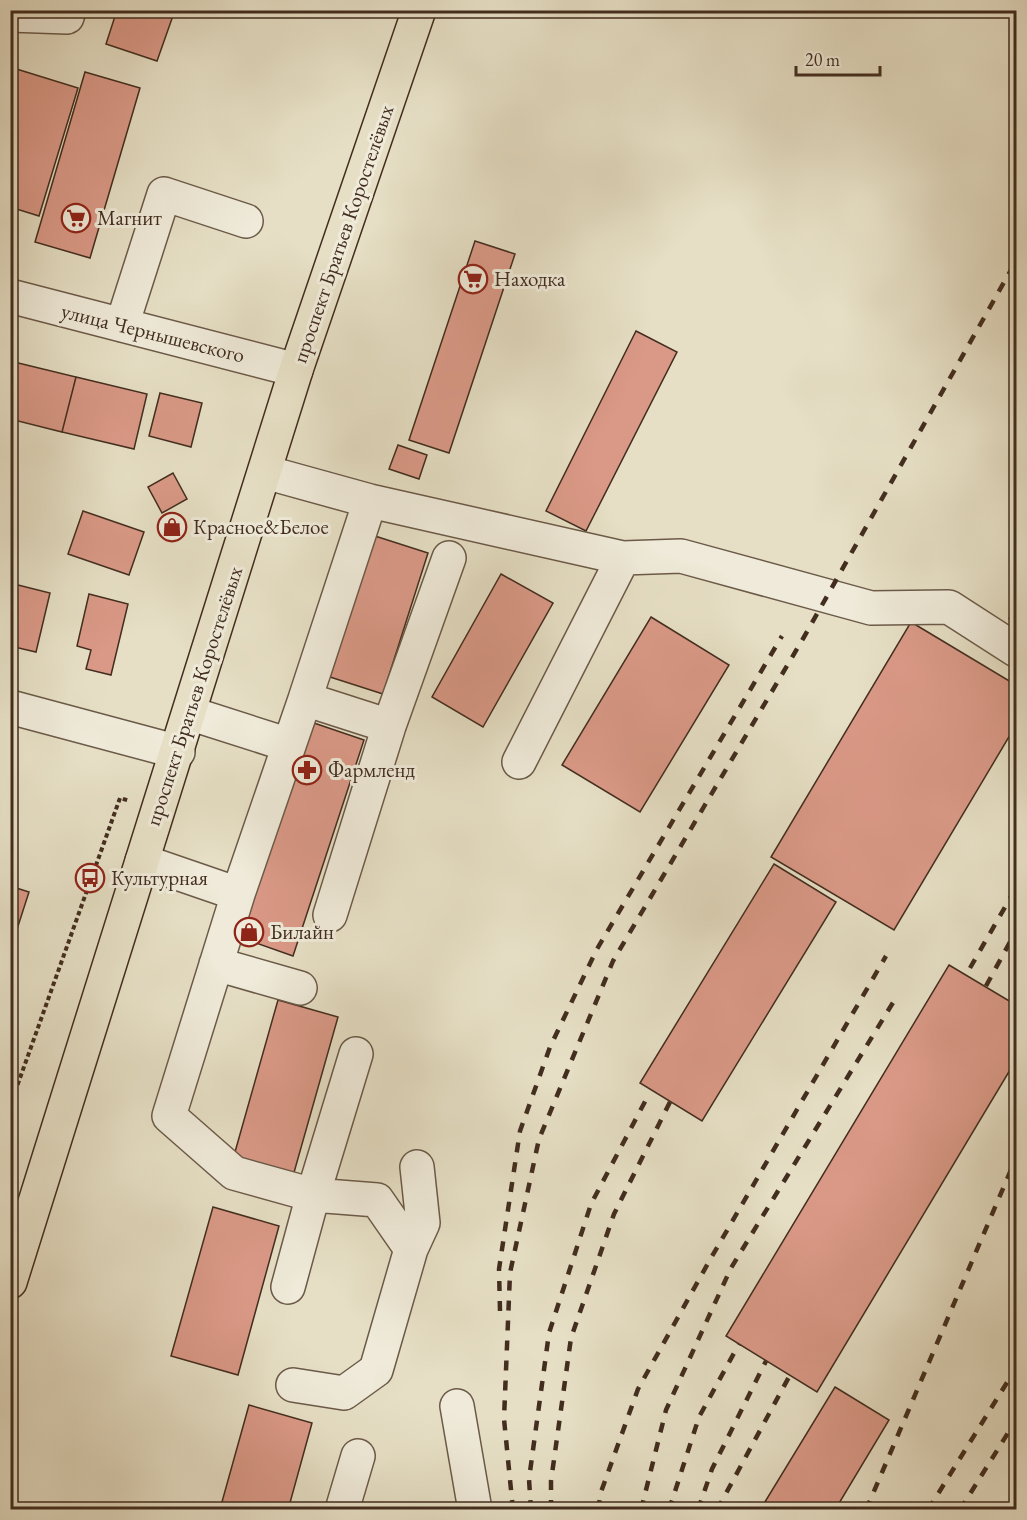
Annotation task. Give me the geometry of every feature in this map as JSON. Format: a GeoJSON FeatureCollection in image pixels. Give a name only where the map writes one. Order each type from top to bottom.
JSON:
{"type":"FeatureCollection","features":[{"type":"Feature","properties":{"kind":"main road","name":"проспект Братьев Коростелёвых"},"geometry":{"type":"LineString","coordinates":[[10,1282],[20,1218],[142,861],[297,370],[419,10]]}},
{"type":"Feature","properties":{"kind":"street"},"geometry":{"type":"LineString","coordinates":[[10,15],[67,17],[69,10]]}},
{"type":"Feature","properties":{"kind":"street"},"geometry":{"type":"LineString","coordinates":[[122,325],[164,194],[246,221]]}},
{"type":"Feature","properties":{"kind":"street","name":"улица Чернышевского"},"geometry":{"type":"LineString","coordinates":[[10,296],[297,370]]}},
{"type":"Feature","properties":{"kind":"street"},"geometry":{"type":"LineString","coordinates":[[265,472],[370,501],[624,558],[681,556],[871,608],[949,607],[1017,650]]}},
{"type":"Feature","properties":{"kind":"street"},"geometry":{"type":"LineString","coordinates":[[370,501],[238,894],[169,1116],[234,1173],[313,1195],[377,1200],[411,1249]]}},
{"type":"Feature","properties":{"kind":"street"},"geometry":{"type":"LineString","coordinates":[[330,915],[389,726],[449,558]]}},
{"type":"Feature","properties":{"kind":"street"},"geometry":{"type":"LineString","coordinates":[[519,762],[624,558]]}},
{"type":"Feature","properties":{"kind":"street"},"geometry":{"type":"LineString","coordinates":[[305,699],[389,726]]}},
{"type":"Feature","properties":{"kind":"street"},"geometry":{"type":"LineString","coordinates":[[10,707],[178,752]]}},
{"type":"Feature","properties":{"kind":"street"},"geometry":{"type":"LineString","coordinates":[[189,713],[289,745]]}},
{"type":"Feature","properties":{"kind":"street"},"geometry":{"type":"LineString","coordinates":[[142,861],[238,894]]}},
{"type":"Feature","properties":{"kind":"street"},"geometry":{"type":"LineString","coordinates":[[216,964],[300,988]]}},
{"type":"Feature","properties":{"kind":"street"},"geometry":{"type":"LineString","coordinates":[[288,1287],[356,1054]]}},
{"type":"Feature","properties":{"kind":"street"},"geometry":{"type":"LineString","coordinates":[[293,1385],[344,1392],[376,1370],[411,1249],[423,1222],[417,1167]]}},
{"type":"Feature","properties":{"kind":"street"},"geometry":{"type":"LineString","coordinates":[[457,1406],[475,1509]]}},
{"type":"Feature","properties":{"kind":"street"},"geometry":{"type":"LineString","coordinates":[[342,1509],[358,1456]]}},
{"type":"Feature","properties":{"kind":"path"},"geometry":{"type":"LineString","coordinates":[[10,1106],[120,798],[136,803]]}},
{"type":"Feature","properties":{"kind":"building"},"geometry":{"type":"Polygon","coordinates":[[[117,10],[175,10],[157,61],[106,44],[117,10]]]}},
{"type":"Feature","properties":{"kind":"building"},"geometry":{"type":"Polygon","coordinates":[[[10,67],[78,88],[39,216],[10,207],[10,67]]]}},
{"type":"Feature","properties":{"kind":"building"},"geometry":{"type":"Polygon","coordinates":[[[85,72],[140,88],[90,258],[35,242],[85,72]]]}},
{"type":"Feature","properties":{"kind":"building"},"geometry":{"type":"Polygon","coordinates":[[[475,241],[515,254],[449,453],[409,440],[475,241]]]}},
{"type":"Feature","properties":{"kind":"building"},"geometry":{"type":"Polygon","coordinates":[[[636,331],[677,352],[586,531],[546,511],[636,331]]]}},
{"type":"Feature","properties":{"kind":"building"},"geometry":{"type":"Polygon","coordinates":[[[10,361],[76,377],[62,432],[10,419],[10,361]]]}},
{"type":"Feature","properties":{"kind":"building"},"geometry":{"type":"Polygon","coordinates":[[[76,377],[147,394],[134,449],[62,432],[76,377]]]}},
{"type":"Feature","properties":{"kind":"building"},"geometry":{"type":"Polygon","coordinates":[[[160,393],[202,403],[191,447],[149,436],[160,393]]]}},
{"type":"Feature","properties":{"kind":"building"},"geometry":{"type":"Polygon","coordinates":[[[398,445],[427,455],[419,479],[389,469],[398,445]]]}},
{"type":"Feature","properties":{"kind":"building"},"geometry":{"type":"Polygon","coordinates":[[[173,473],[187,499],[162,513],[148,487],[173,473]]]}},
{"type":"Feature","properties":{"kind":"building"},"geometry":{"type":"Polygon","coordinates":[[[83,511],[144,532],[129,575],[68,554],[83,511]]]}},
{"type":"Feature","properties":{"kind":"building"},"geometry":{"type":"Polygon","coordinates":[[[375,536],[428,553],[383,694],[330,677],[375,536]]]}},
{"type":"Feature","properties":{"kind":"building"},"geometry":{"type":"Polygon","coordinates":[[[501,574],[553,603],[483,727],[432,697],[501,574]]]}},
{"type":"Feature","properties":{"kind":"building"},"geometry":{"type":"Polygon","coordinates":[[[14,584],[50,593],[36,652],[10,646],[10,598],[14,584]]]}},
{"type":"Feature","properties":{"kind":"building"},"geometry":{"type":"Polygon","coordinates":[[[89,594],[128,604],[111,675],[86,669],[91,650],[77,646],[89,594]]]}},
{"type":"Feature","properties":{"kind":"building"},"geometry":{"type":"Polygon","coordinates":[[[651,617],[729,665],[640,812],[562,765],[651,617]]]}},
{"type":"Feature","properties":{"kind":"building"},"geometry":{"type":"Polygon","coordinates":[[[911,622],[1016,685],[1016,725],[894,930],[771,857],[911,622]]]}},
{"type":"Feature","properties":{"kind":"building"},"geometry":{"type":"Polygon","coordinates":[[[311,722],[364,740],[293,956],[239,937],[311,722]]]}},
{"type":"Feature","properties":{"kind":"building"},"geometry":{"type":"Polygon","coordinates":[[[774,864],[836,902],[702,1121],[640,1083],[774,864]]]}},
{"type":"Feature","properties":{"kind":"building"},"geometry":{"type":"Polygon","coordinates":[[[10,886],[29,892],[10,951],[10,886]]]}},
{"type":"Feature","properties":{"kind":"building"},"geometry":{"type":"Polygon","coordinates":[[[949,965],[1016,1005],[1016,1060],[817,1392],[726,1336],[949,965]]]}},
{"type":"Feature","properties":{"kind":"building"},"geometry":{"type":"Polygon","coordinates":[[[278,1000],[338,1017],[293,1176],[233,1159],[278,1000]]]}},
{"type":"Feature","properties":{"kind":"building"},"geometry":{"type":"Polygon","coordinates":[[[213,1207],[279,1226],[238,1375],[171,1356],[213,1207]]]}},
{"type":"Feature","properties":{"kind":"building"},"geometry":{"type":"Polygon","coordinates":[[[835,1387],[889,1420],[835,1510],[760,1510],[835,1387]]]}},
{"type":"Feature","properties":{"kind":"building"},"geometry":{"type":"Polygon","coordinates":[[[249,1405],[312,1423],[288,1510],[220,1509],[249,1405]]]}},
{"type":"Feature","properties":{"kind":"building"},"geometry":{"type":"Polygon","coordinates":[[[124,1503],[148,1510],[122,1510],[124,1503]]]}},
{"type":"Feature","properties":{"kind":"railway"},"geometry":{"type":"LineString","coordinates":[[513,1510],[504,1419],[510,1273],[539,1139],[613,961],[804,637],[1016,261]]}},
{"type":"Feature","properties":{"kind":"railway"},"geometry":{"type":"LineString","coordinates":[[1010,620],[1016,608]]}},
{"type":"Feature","properties":{"kind":"railway"},"geometry":{"type":"LineString","coordinates":[[500,1311],[499,1269],[520,1131],[550,1047],[597,949],[782,636]]}},
{"type":"Feature","properties":{"kind":"railway"},"geometry":{"type":"LineString","coordinates":[[970,968],[1016,888]]}},
{"type":"Feature","properties":{"kind":"railway"},"geometry":{"type":"LineString","coordinates":[[986,986],[1016,931]]}},
{"type":"Feature","properties":{"kind":"railway"},"geometry":{"type":"LineString","coordinates":[[598,1510],[601,1492],[638,1389],[886,956]]}},
{"type":"Feature","properties":{"kind":"railway"},"geometry":{"type":"LineString","coordinates":[[641,1510],[666,1410],[731,1268],[897,996]]}},
{"type":"Feature","properties":{"kind":"railway"},"geometry":{"type":"LineString","coordinates":[[531,1510],[529,1479],[549,1333],[591,1204],[649,1094]]}},
{"type":"Feature","properties":{"kind":"railway"},"geometry":{"type":"LineString","coordinates":[[551,1510],[551,1481],[571,1338],[614,1214],[670,1102]]}},
{"type":"Feature","properties":{"kind":"railway"},"geometry":{"type":"LineString","coordinates":[[866,1510],[1016,1158]]}},
{"type":"Feature","properties":{"kind":"railway"},"geometry":{"type":"LineString","coordinates":[[669,1510],[699,1417],[739,1344]]}},
{"type":"Feature","properties":{"kind":"railway"},"geometry":{"type":"LineString","coordinates":[[698,1510],[712,1469],[766,1361]]}},
{"type":"Feature","properties":{"kind":"railway"},"geometry":{"type":"LineString","coordinates":[[928,1510],[1016,1368]]}},
{"type":"Feature","properties":{"kind":"railway"},"geometry":{"type":"LineString","coordinates":[[717,1510],[790,1375]]}},
{"type":"Feature","properties":{"kind":"railway"},"geometry":{"type":"LineString","coordinates":[[960,1510],[1016,1420]]}},
{"type":"Feature","properties":{"kind":"place","name":"Магнит"},"geometry":{"type":"Point","coordinates":[76,218]}},
{"type":"Feature","properties":{"kind":"place","name":"Находка"},"geometry":{"type":"Point","coordinates":[473,279]}},
{"type":"Feature","properties":{"kind":"place","name":"Красное&Белое"},"geometry":{"type":"Point","coordinates":[172,527]}},
{"type":"Feature","properties":{"kind":"place","name":"Фармленд"},"geometry":{"type":"Point","coordinates":[307,770]}},
{"type":"Feature","properties":{"kind":"place","name":"Культурная"},"geometry":{"type":"Point","coordinates":[90,878]}},
{"type":"Feature","properties":{"kind":"place","name":"Билайн"},"geometry":{"type":"Point","coordinates":[249,932]}}]}
